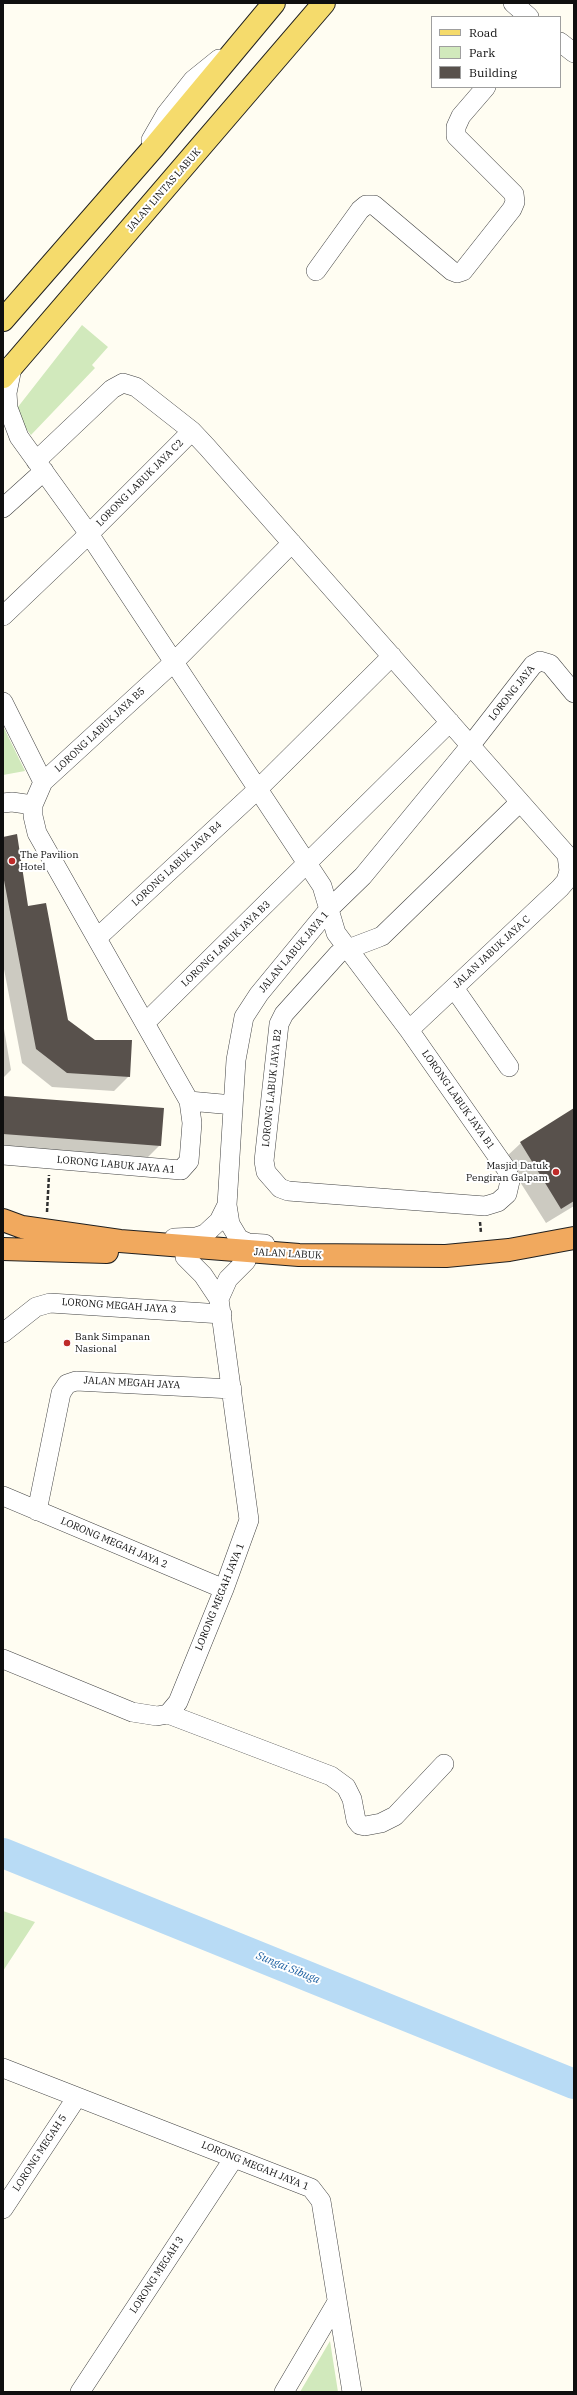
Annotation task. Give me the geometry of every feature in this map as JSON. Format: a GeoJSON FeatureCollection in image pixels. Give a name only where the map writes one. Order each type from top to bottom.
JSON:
{"type":"FeatureCollection","features":[{"type":"Feature","properties":{"kind":"highway","name":"JALAN LABUK"},"geometry":{"type":"LineString","coordinates":[[3,1220],[22,1228],[120,1241],[299,1255],[446,1256],[509,1250],[574,1238]]}},
{"type":"Feature","properties":{"kind":"highway","name":"JALAN LABUK"},"geometry":{"type":"LineString","coordinates":[[3,1249],[66,1250],[312,1265],[474,1266],[534,1258],[574,1248]]}},
{"type":"Feature","properties":{"kind":"main road"},"geometry":{"type":"LineString","coordinates":[[3,320],[133,171],[274,3]]}},
{"type":"Feature","properties":{"kind":"main road","name":"JALAN LINTAS LABUK"},"geometry":{"type":"LineString","coordinates":[[8,370],[201,148],[324,3]]}},
{"type":"Feature","properties":{"kind":"street"},"geometry":{"type":"LineString","coordinates":[[512,3],[528,16]]}},
{"type":"Feature","properties":{"kind":"street"},"geometry":{"type":"LineString","coordinates":[[561,43],[574,53]]}},
{"type":"Feature","properties":{"kind":"street"},"geometry":{"type":"LineString","coordinates":[[316,271],[360,210],[366,205],[374,205],[452,271],[457,273],[463,271],[512,209],[515,202],[514,194],[456,136],[456,127],[461,116],[485,88]]}},
{"type":"Feature","properties":{"kind":"street","name":"LORONG LABUK JAYA B1"},"geometry":{"type":"LineString","coordinates":[[8,370],[7,392],[11,435],[40,466],[89,534],[175,661],[257,790],[306,865],[322,886],[336,933],[409,1030],[507,1170],[510,1181],[507,1194],[498,1202],[485,1206],[288,1191],[272,1182]]}},
{"type":"Feature","properties":{"kind":"street"},"geometry":{"type":"LineString","coordinates":[[3,508],[112,389],[123,383],[136,387],[192,431],[520,802]]}},
{"type":"Feature","properties":{"kind":"street","name":"LORONG LABUK JAYA C2"},"geometry":{"type":"LineString","coordinates":[[3,616],[89,534],[192,431]]}},
{"type":"Feature","properties":{"kind":"street","name":"LORONG LABUK JAYA B5"},"geometry":{"type":"LineString","coordinates":[[33,804],[43,782],[175,661],[292,543]]}},
{"type":"Feature","properties":{"kind":"street","name":"LORONG LABUK JAYA B4"},"geometry":{"type":"LineString","coordinates":[[96,938],[257,790],[392,656]]}},
{"type":"Feature","properties":{"kind":"street","name":"LORONG JAYA"},"geometry":{"type":"LineString","coordinates":[[470,746],[536,662],[540,661],[550,664],[574,693]]}},
{"type":"Feature","properties":{"kind":"street"},"geometry":{"type":"LineString","coordinates":[[3,702],[43,782]]}},
{"type":"Feature","properties":{"kind":"street","name":"LORONG LABUK JAYA B3"},"geometry":{"type":"LineString","coordinates":[[145,1023],[450,722]]}},
{"type":"Feature","properties":{"kind":"street","name":"JALAN LABUK JAYA 1"},"geometry":{"type":"LineString","coordinates":[[227,1205],[236,1060],[244,1017],[259,994],[329,909],[363,876],[470,746]]}},
{"type":"Feature","properties":{"kind":"street"},"geometry":{"type":"LineString","coordinates":[[3,803],[12,802],[33,804],[32,816],[37,833],[189,1101],[233,1105]]}},
{"type":"Feature","properties":{"kind":"street","name":"JALAN JABUK JAYA C"},"geometry":{"type":"LineString","coordinates":[[409,1030],[560,888],[566,880],[570,871],[567,855],[520,802]]}},
{"type":"Feature","properties":{"kind":"street","name":"LORONG LABUK JAYA B2"},"geometry":{"type":"LineString","coordinates":[[272,1182],[266,1172],[264,1161],[280,1024],[284,1014],[338,954],[382,936],[520,802]]}},
{"type":"Feature","properties":{"kind":"street"},"geometry":{"type":"LineString","coordinates":[[454,988],[509,1067]]}},
{"type":"Feature","properties":{"kind":"street","name":"LORONG LABUK JAYA A1"},"geometry":{"type":"LineString","coordinates":[[3,1155],[181,1170],[189,1161],[192,1123],[189,1101]]}},
{"type":"Feature","properties":{"kind":"street"},"geometry":{"type":"LineString","coordinates":[[120,1241],[147,1236],[183,1238],[201,1236],[219,1221],[227,1205]]}},
{"type":"Feature","properties":{"kind":"street"},"geometry":{"type":"LineString","coordinates":[[227,1205],[230,1224],[239,1238],[248,1243],[271,1246],[299,1255]]}},
{"type":"Feature","properties":{"kind":"street","name":"LORONG MEGAH JAYA 1"},"geometry":{"type":"LineString","coordinates":[[168,1714],[178,1702],[224,1589],[249,1520],[220,1306],[203,1274],[185,1257]]}},
{"type":"Feature","properties":{"kind":"street"},"geometry":{"type":"LineString","coordinates":[[220,1306],[228,1279],[246,1261]]}},
{"type":"Feature","properties":{"kind":"street","name":"LORONG MEGAH JAYA 3"},"geometry":{"type":"LineString","coordinates":[[3,1333],[36,1307],[50,1302],[220,1306]]}},
{"type":"Feature","properties":{"kind":"street","name":"JALAN MEGAH JAYA"},"geometry":{"type":"LineString","coordinates":[[36,1511],[61,1393],[67,1384],[76,1381],[232,1388]]}},
{"type":"Feature","properties":{"kind":"street","name":"LORONG MEGAH JAYA 2"},"geometry":{"type":"LineString","coordinates":[[3,1496],[224,1589]]}},
{"type":"Feature","properties":{"kind":"street"},"geometry":{"type":"LineString","coordinates":[[3,1659],[132,1712],[157,1716],[168,1714],[331,1776],[346,1788],[352,1799],[356,1820],[360,1825],[366,1826],[381,1823],[395,1816],[444,1764]]}},
{"type":"Feature","properties":{"kind":"street","name":"LORONG MEGAH JAYA 1"},"geometry":{"type":"LineString","coordinates":[[3,2068],[311,2188],[321,2201],[352,2392]]}},
{"type":"Feature","properties":{"kind":"street","name":"LORONG MEGAH 5"},"geometry":{"type":"LineString","coordinates":[[3,2209],[77,2097]]}},
{"type":"Feature","properties":{"kind":"street","name":"LORONG MEGAH 3"},"geometry":{"type":"LineString","coordinates":[[80,2392],[234,2158]]}},
{"type":"Feature","properties":{"kind":"street"},"geometry":{"type":"LineString","coordinates":[[284,2392],[337,2302]]}},
{"type":"Feature","properties":{"kind":"path"},"geometry":{"type":"LineString","coordinates":[[45,1231],[50,1159]]}},
{"type":"Feature","properties":{"kind":"green space"},"geometry":{"type":"Polygon","coordinates":[[[82,325],[108,347],[92,365],[95,368],[31,435],[14,412],[82,325]]]}},
{"type":"Feature","properties":{"kind":"green space"},"geometry":{"type":"Polygon","coordinates":[[[3,726],[25,771],[3,775],[3,726]]]}},
{"type":"Feature","properties":{"kind":"green space"},"geometry":{"type":"Polygon","coordinates":[[[3,1911],[35,1922],[3,1971],[3,1911]]]}},
{"type":"Feature","properties":{"kind":"green space"},"geometry":{"type":"Polygon","coordinates":[[[330,2341],[338,2392],[300,2392],[330,2341]]]}},
{"type":"Feature","properties":{"kind":"building"},"geometry":{"type":"Polygon","coordinates":[[[17,834],[28,906],[46,903],[68,1020],[95,1040],[132,1040],[130,1077],[67,1073],[36,1049],[3,875],[3,837],[17,834]]]}},
{"type":"Feature","properties":{"kind":"building"},"geometry":{"type":"Polygon","coordinates":[[[3,1096],[164,1108],[161,1146],[3,1134],[3,1096]]]}},
{"type":"Feature","properties":{"kind":"building","name":"Masjid Datuk Pengiran Galpam"},"geometry":{"type":"Polygon","coordinates":[[[574,1108],[574,1201],[561,1209],[520,1142],[574,1108]]]}},
{"type":"Feature","properties":{"kind":"waterway","name":"Sungai Sibuga"},"geometry":{"type":"LineString","coordinates":[[3,1853],[574,2084]]}},
{"type":"Feature","properties":{"kind":"place","name":"The Pavilion Hotel"},"geometry":{"type":"Point","coordinates":[12,861]}},
{"type":"Feature","properties":{"kind":"place","name":"Masjid Datuk Pengiran Galpam"},"geometry":{"type":"Point","coordinates":[556,1172]}},
{"type":"Feature","properties":{"kind":"place","name":"Bank Simpanan Nasional"},"geometry":{"type":"Point","coordinates":[67,1343]}}]}
